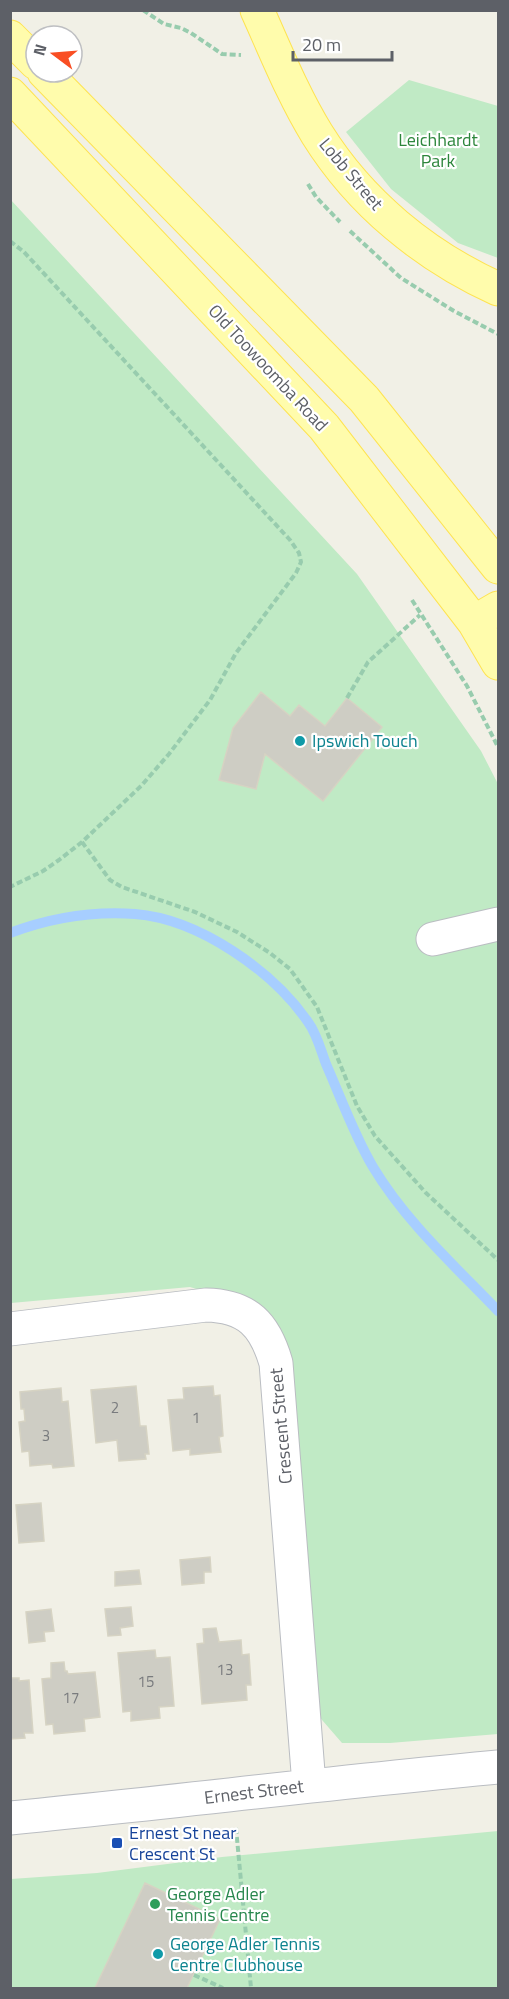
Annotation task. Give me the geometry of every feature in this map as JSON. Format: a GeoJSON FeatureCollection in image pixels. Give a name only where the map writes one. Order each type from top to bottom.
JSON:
{"type":"FeatureCollection","features":[{"type":"Feature","properties":{"kind":"main road","name":"Lobb Street"},"geometry":{"type":"LineString","coordinates":[[257,11],[318,135],[358,188],[393,223],[442,258],[498,289]]}},
{"type":"Feature","properties":{"kind":"main road"},"geometry":{"type":"LineString","coordinates":[[10,36],[24,51]]}},
{"type":"Feature","properties":{"kind":"main road"},"geometry":{"type":"LineString","coordinates":[[56,84],[364,399],[498,567]]}},
{"type":"Feature","properties":{"kind":"main road","name":"Old Toowoomba Road"},"geometry":{"type":"LineString","coordinates":[[10,94],[324,427],[486,615],[498,663]]}},
{"type":"Feature","properties":{"kind":"street"},"geometry":{"type":"LineString","coordinates":[[433,939],[498,924]]}},
{"type":"Feature","properties":{"kind":"street","name":"Crescent Street"},"geometry":{"type":"LineString","coordinates":[[10,1329],[218,1305],[250,1317],[263,1330],[276,1363],[309,1785]]}},
{"type":"Feature","properties":{"kind":"street","name":"Ernest Street"},"geometry":{"type":"LineString","coordinates":[[10,1818],[498,1767]]}},
{"type":"Feature","properties":{"kind":"path"},"geometry":{"type":"LineString","coordinates":[[143,10],[164,24],[191,33],[222,54],[231,56],[248,54]]}},
{"type":"Feature","properties":{"kind":"path"},"geometry":{"type":"LineString","coordinates":[[10,241],[24,252],[290,540],[299,553],[301,562],[297,573],[236,653],[210,700],[169,754],[141,786],[82,842],[43,871],[10,887]]}},
{"type":"Feature","properties":{"kind":"path"},"geometry":{"type":"LineString","coordinates":[[407,591],[420,615],[467,686],[498,747]]}},
{"type":"Feature","properties":{"kind":"path"},"geometry":{"type":"LineString","coordinates":[[347,698],[368,662],[420,615]]}},
{"type":"Feature","properties":{"kind":"path"},"geometry":{"type":"LineString","coordinates":[[82,842],[110,880],[122,887],[195,912],[237,932],[290,969],[317,1007],[357,1106],[375,1136],[426,1193],[498,1260]]}},
{"type":"Feature","properties":{"kind":"path"},"geometry":{"type":"LineString","coordinates":[[236,1827],[251,1989]]}},
{"type":"Feature","properties":{"kind":"path"},"geometry":{"type":"LineString","coordinates":[[195,1976],[223,1989]]}},
{"type":"Feature","properties":{"kind":"green space","name":"Leichhardt Park"},"geometry":{"type":"Polygon","coordinates":[[[409,80],[498,106],[498,258],[458,243],[391,189],[346,132],[409,80]]]}},
{"type":"Feature","properties":{"kind":"green space"},"geometry":{"type":"Polygon","coordinates":[[[10,199],[357,574],[481,751],[498,784],[498,1734],[390,1743],[342,1743],[316,1713],[282,1357],[226,1298],[190,1287],[11,1303],[10,199]]]}},
{"type":"Feature","properties":{"kind":"green space"},"geometry":{"type":"Polygon","coordinates":[[[498,1831],[498,1988],[11,1988],[11,1879],[97,1873],[222,1857],[498,1831]]]}},
{"type":"Feature","properties":{"kind":"building","name":"Ipswich Touch"},"geometry":{"type":"Polygon","coordinates":[[[261,692],[290,716],[299,705],[325,726],[347,698],[382,727],[323,801],[265,754],[256,789],[219,780],[233,728],[261,692]]]}},
{"type":"Feature","properties":{"kind":"building"},"geometry":{"type":"Polygon","coordinates":[[[136,1386],[140,1426],[146,1426],[149,1454],[145,1454],[146,1459],[119,1461],[117,1440],[96,1443],[91,1390],[136,1386]]]}},
{"type":"Feature","properties":{"kind":"building"},"geometry":{"type":"Polygon","coordinates":[[[213,1386],[214,1396],[220,1395],[223,1436],[219,1437],[221,1452],[190,1455],[190,1449],[173,1451],[168,1400],[184,1399],[183,1388],[213,1386]]]}},
{"type":"Feature","properties":{"kind":"building"},"geometry":{"type":"Polygon","coordinates":[[[61,1388],[62,1402],[68,1401],[74,1466],[53,1468],[52,1464],[30,1466],[29,1451],[22,1452],[19,1422],[25,1421],[24,1409],[21,1409],[20,1392],[61,1388]]]}},
{"type":"Feature","properties":{"kind":"building"},"geometry":{"type":"Polygon","coordinates":[[[41,1503],[44,1541],[19,1543],[16,1505],[41,1503]]]}},
{"type":"Feature","properties":{"kind":"building"},"geometry":{"type":"Polygon","coordinates":[[[210,1557],[211,1572],[204,1572],[204,1583],[182,1585],[180,1560],[210,1557]]]}},
{"type":"Feature","properties":{"kind":"building"},"geometry":{"type":"Polygon","coordinates":[[[139,1570],[141,1584],[115,1586],[115,1572],[139,1570]]]}},
{"type":"Feature","properties":{"kind":"building"},"geometry":{"type":"Polygon","coordinates":[[[131,1607],[133,1626],[120,1628],[121,1635],[108,1636],[105,1609],[131,1607]]]}},
{"type":"Feature","properties":{"kind":"building"},"geometry":{"type":"Polygon","coordinates":[[[51,1609],[54,1631],[44,1632],[45,1641],[29,1643],[26,1612],[51,1609]]]}},
{"type":"Feature","properties":{"kind":"building"},"geometry":{"type":"Polygon","coordinates":[[[216,1628],[219,1642],[241,1640],[242,1655],[249,1654],[251,1685],[246,1685],[247,1700],[202,1704],[197,1644],[204,1643],[203,1629],[216,1628]]]}},
{"type":"Feature","properties":{"kind":"building"},"geometry":{"type":"Polygon","coordinates":[[[155,1650],[156,1658],[170,1657],[174,1706],[159,1707],[160,1718],[131,1721],[131,1711],[123,1712],[118,1653],[155,1650]]]}},
{"type":"Feature","properties":{"kind":"building"},"geometry":{"type":"Polygon","coordinates":[[[64,1662],[65,1671],[68,1674],[95,1672],[100,1717],[84,1719],[85,1731],[54,1734],[53,1724],[46,1725],[42,1679],[51,1678],[51,1663],[64,1662]]]}},
{"type":"Feature","properties":{"kind":"building"},"geometry":{"type":"Polygon","coordinates":[[[10,1678],[19,1678],[19,1681],[29,1680],[33,1733],[24,1733],[25,1738],[10,1739],[10,1678]]]}},
{"type":"Feature","properties":{"kind":"building","name":"George Adler Tennis Centre Clubhouse"},"geometry":{"type":"Polygon","coordinates":[[[145,1883],[220,1919],[187,1988],[95,1988],[145,1883]]]}},
{"type":"Feature","properties":{"kind":"waterway"},"geometry":{"type":"LineString","coordinates":[[10,933],[40,923],[72,917],[135,914],[159,918],[209,937],[255,967],[293,1003],[311,1027],[366,1155],[386,1187],[415,1225],[498,1311]]}},
{"type":"Feature","properties":{"kind":"place","name":"Ipswich Touch"},"geometry":{"type":"Point","coordinates":[300,741]}},
{"type":"Feature","properties":{"kind":"place","name":"Ernest St near Crescent St"},"geometry":{"type":"Point","coordinates":[117,1843]}},
{"type":"Feature","properties":{"kind":"place","name":"George Adler Tennis Centre"},"geometry":{"type":"Point","coordinates":[155,1904]}},
{"type":"Feature","properties":{"kind":"place","name":"George Adler Tennis Centre Clubhouse"},"geometry":{"type":"Point","coordinates":[158,1954]}}]}
